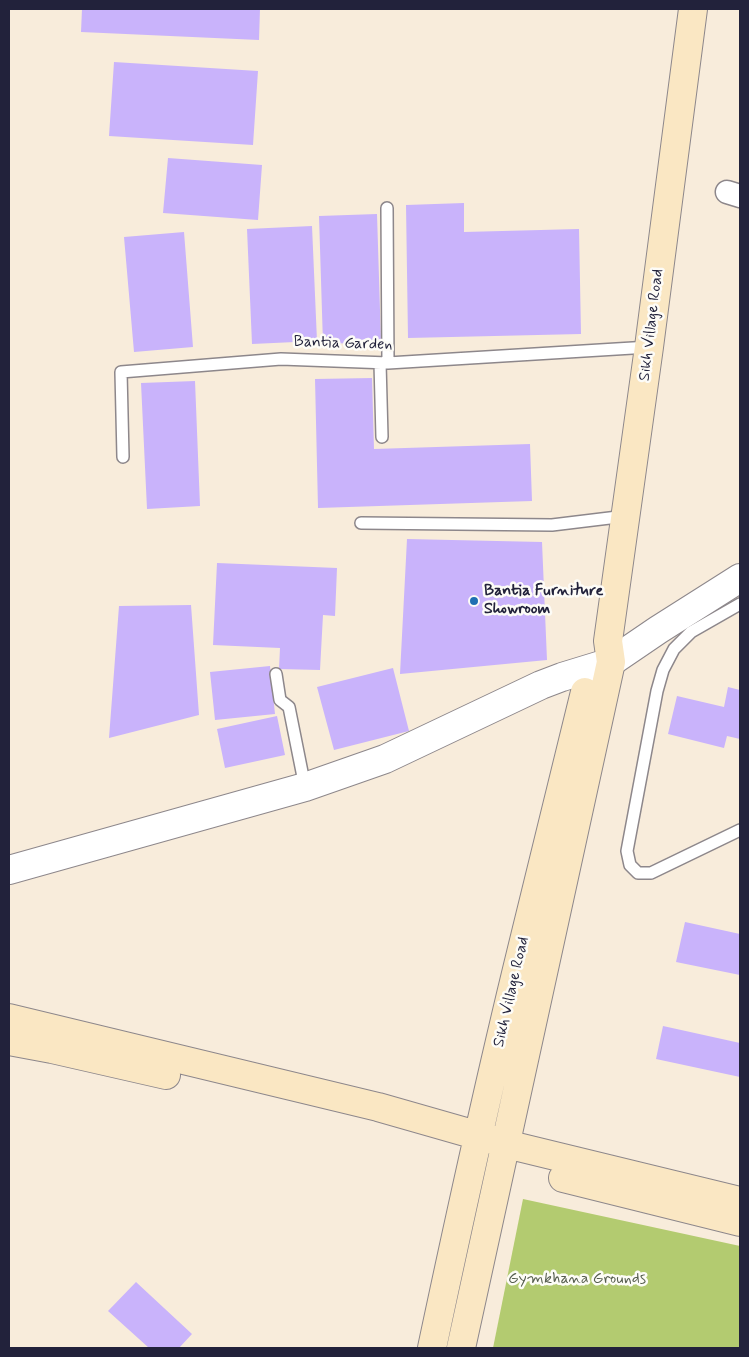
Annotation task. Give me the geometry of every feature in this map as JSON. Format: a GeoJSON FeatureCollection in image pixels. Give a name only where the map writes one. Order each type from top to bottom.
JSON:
{"type":"FeatureCollection","features":[{"type":"Feature","properties":{"kind":"main road","name":"Sikh Village Road"},"geometry":{"type":"LineString","coordinates":[[461,1348],[504,1152],[603,657],[626,516],[693,9]]}},
{"type":"Feature","properties":{"kind":"main road","name":"Sikh Village Road"},"geometry":{"type":"LineString","coordinates":[[432,1348],[476,1143],[521,953],[559,801],[603,657]]}},
{"type":"Feature","properties":{"kind":"main road"},"geometry":{"type":"LineString","coordinates":[[9,1018],[378,1107],[504,1152],[740,1201]]}},
{"type":"Feature","properties":{"kind":"main road"},"geometry":{"type":"LineString","coordinates":[[9,1041],[476,1143]]}},
{"type":"Feature","properties":{"kind":"main road"},"geometry":{"type":"LineString","coordinates":[[504,1152],[515,1166],[740,1222]]}},
{"type":"Feature","properties":{"kind":"street"},"geometry":{"type":"LineString","coordinates":[[9,870],[305,787],[385,759],[603,657],[679,616],[740,578]]}},
{"type":"Feature","properties":{"kind":"lane"},"geometry":{"type":"LineString","coordinates":[[382,436],[387,208]]}},
{"type":"Feature","properties":{"kind":"lane","name":"Bantia Garden"},"geometry":{"type":"LineString","coordinates":[[122,457],[121,372],[281,359],[384,363],[649,347]]}},
{"type":"Feature","properties":{"kind":"lane"},"geometry":{"type":"LineString","coordinates":[[361,522],[552,525],[626,516]]}},
{"type":"Feature","properties":{"kind":"lane"},"geometry":{"type":"LineString","coordinates":[[740,604],[691,632],[674,649],[663,670],[657,691],[627,851],[630,865],[638,873],[652,873],[740,830]]}},
{"type":"Feature","properties":{"kind":"lane"},"geometry":{"type":"LineString","coordinates":[[276,674],[280,700],[289,708],[305,787]]}},
{"type":"Feature","properties":{"kind":"green space","name":"Gymkhana Grounds"},"geometry":{"type":"Polygon","coordinates":[[[523,1199],[740,1246],[740,1348],[493,1348],[523,1199]]]}},
{"type":"Feature","properties":{"kind":"building"},"geometry":{"type":"Polygon","coordinates":[[[82,9],[260,9],[259,40],[81,32],[82,9]]]}},
{"type":"Feature","properties":{"kind":"building"},"geometry":{"type":"Polygon","coordinates":[[[114,62],[258,71],[253,145],[109,136],[114,62]]]}},
{"type":"Feature","properties":{"kind":"building"},"geometry":{"type":"Polygon","coordinates":[[[168,158],[262,165],[258,220],[163,213],[168,158]]]}},
{"type":"Feature","properties":{"kind":"building"},"geometry":{"type":"Polygon","coordinates":[[[464,203],[464,232],[579,229],[581,334],[408,338],[406,205],[464,203]]]}},
{"type":"Feature","properties":{"kind":"building"},"geometry":{"type":"Polygon","coordinates":[[[377,214],[381,342],[323,344],[319,216],[377,214]]]}},
{"type":"Feature","properties":{"kind":"building"},"geometry":{"type":"Polygon","coordinates":[[[312,226],[317,341],[252,344],[247,229],[312,226]]]}},
{"type":"Feature","properties":{"kind":"building"},"geometry":{"type":"Polygon","coordinates":[[[184,232],[193,347],[134,352],[124,237],[184,232]]]}},
{"type":"Feature","properties":{"kind":"building"},"geometry":{"type":"Polygon","coordinates":[[[372,378],[374,449],[530,444],[532,501],[318,508],[315,379],[372,378]]]}},
{"type":"Feature","properties":{"kind":"building"},"geometry":{"type":"Polygon","coordinates":[[[195,381],[200,506],[147,509],[141,383],[195,381]]]}},
{"type":"Feature","properties":{"kind":"building","name":"Bantia Furniture Showroom"},"geometry":{"type":"Polygon","coordinates":[[[407,539],[542,542],[547,660],[400,674],[407,539]]]}},
{"type":"Feature","properties":{"kind":"building"},"geometry":{"type":"Polygon","coordinates":[[[217,563],[337,568],[335,616],[323,615],[320,670],[279,669],[280,648],[213,645],[217,563]]]}},
{"type":"Feature","properties":{"kind":"building"},"geometry":{"type":"Polygon","coordinates":[[[191,605],[199,715],[109,738],[119,606],[191,605]]]}},
{"type":"Feature","properties":{"kind":"building"},"geometry":{"type":"Polygon","coordinates":[[[270,666],[275,714],[215,720],[210,672],[270,666]]]}},
{"type":"Feature","properties":{"kind":"building"},"geometry":{"type":"Polygon","coordinates":[[[393,668],[409,731],[334,750],[317,687],[393,668]]]}},
{"type":"Feature","properties":{"kind":"building"},"geometry":{"type":"Polygon","coordinates":[[[728,687],[740,690],[740,739],[727,736],[724,748],[668,734],[677,696],[724,707],[728,687]]]}},
{"type":"Feature","properties":{"kind":"building"},"geometry":{"type":"Polygon","coordinates":[[[277,716],[285,755],[225,768],[217,729],[277,716]]]}},
{"type":"Feature","properties":{"kind":"building"},"geometry":{"type":"Polygon","coordinates":[[[685,922],[740,934],[740,975],[676,962],[685,922]]]}},
{"type":"Feature","properties":{"kind":"building"},"geometry":{"type":"Polygon","coordinates":[[[663,1026],[740,1043],[740,1077],[656,1059],[663,1026]]]}},
{"type":"Feature","properties":{"kind":"building"},"geometry":{"type":"Polygon","coordinates":[[[136,1282],[192,1334],[179,1348],[149,1348],[108,1311],[136,1282]]]}},
{"type":"Feature","properties":{"kind":"place","name":"Bantia Furniture Showroom"},"geometry":{"type":"Point","coordinates":[474,601]}}]}
